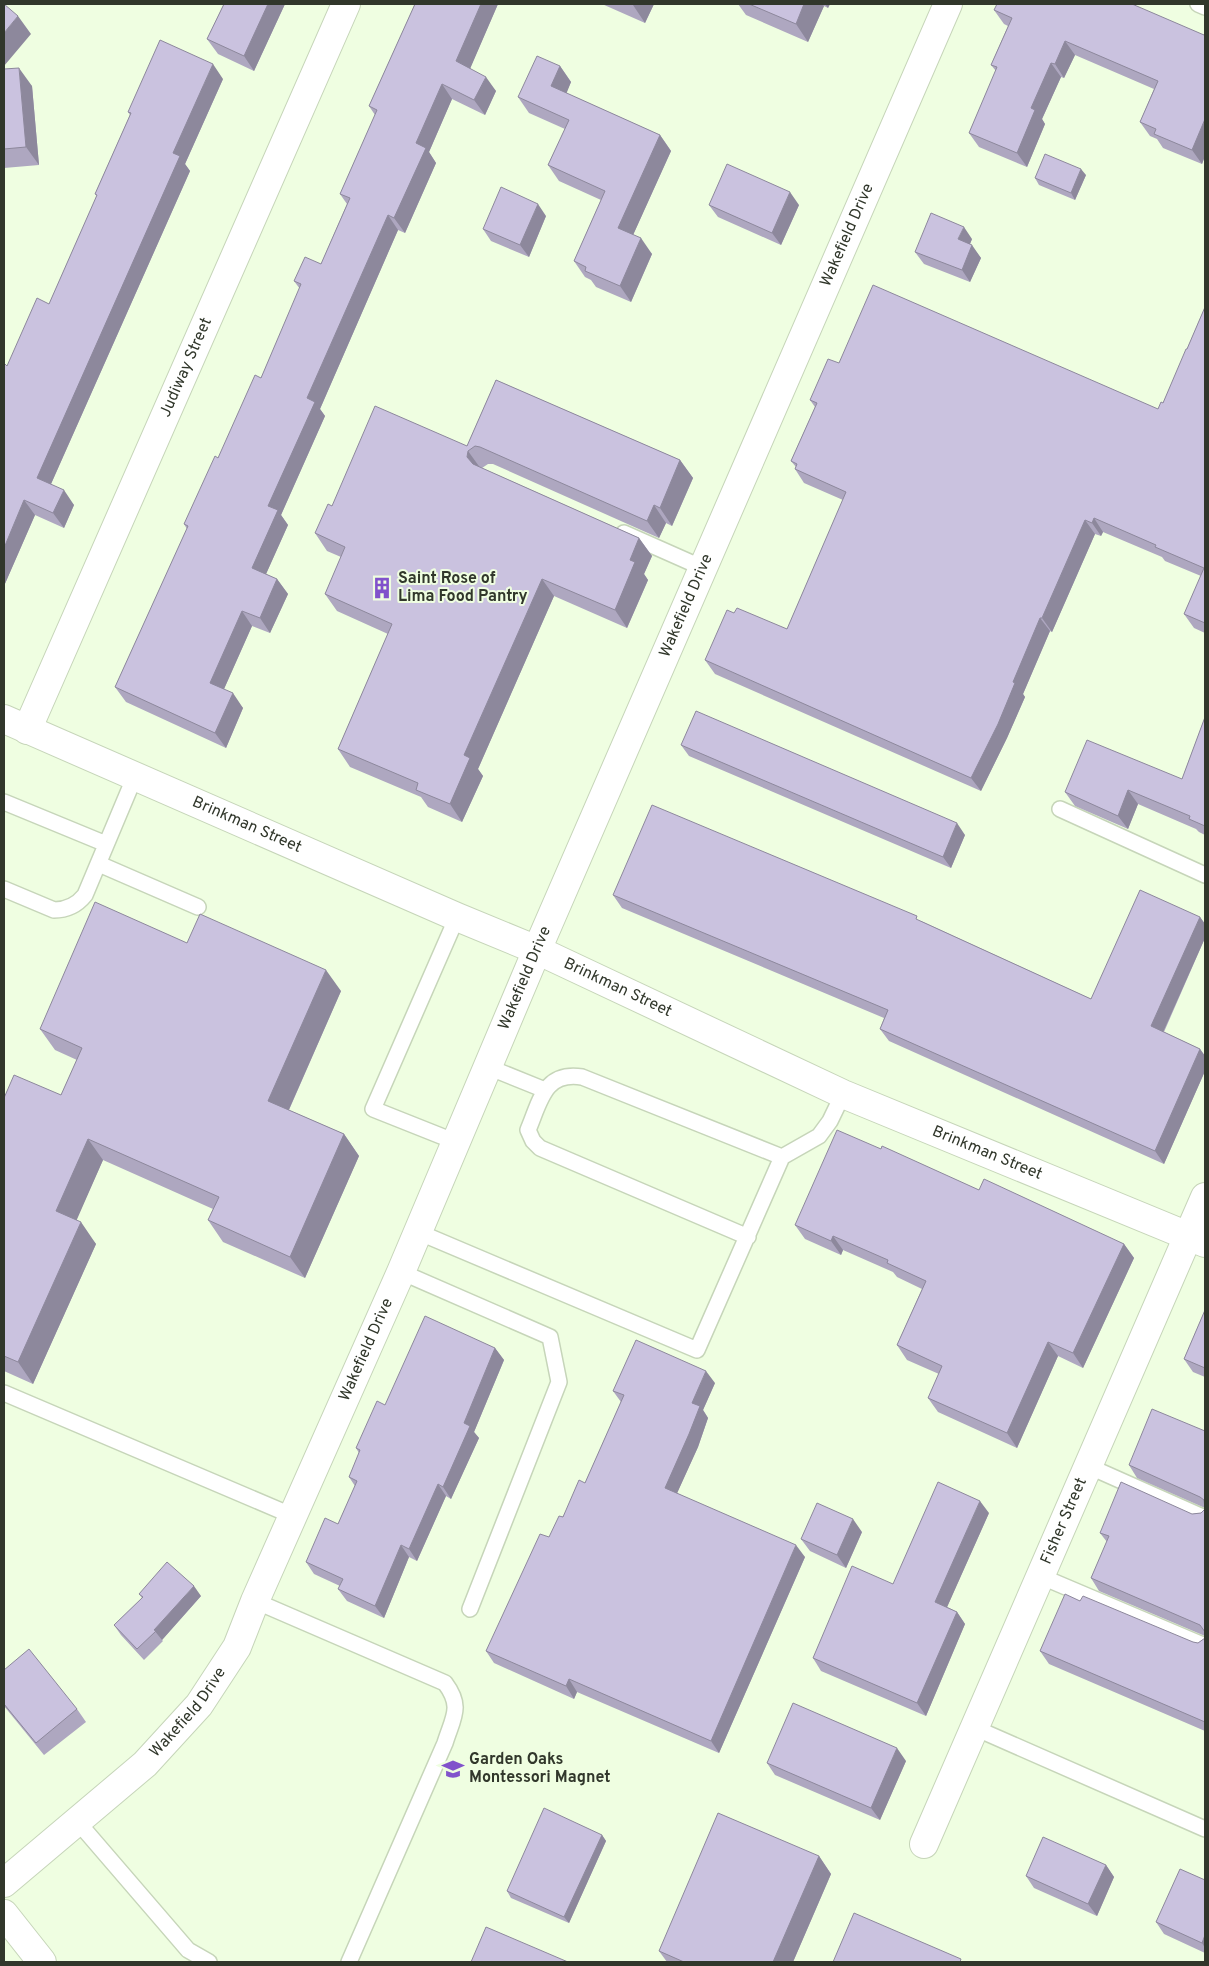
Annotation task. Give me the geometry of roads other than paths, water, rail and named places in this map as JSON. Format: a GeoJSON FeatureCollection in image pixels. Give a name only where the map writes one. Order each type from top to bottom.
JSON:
{"type":"FeatureCollection","features":[{"type":"Feature","properties":{"kind":"street","name":"Judiway Street"},"geometry":{"type":"LineString","coordinates":[[15,724],[346,4]]}},
{"type":"Feature","properties":{"kind":"street","name":"Wakefield Drive"},"geometry":{"type":"LineString","coordinates":[[4,1883],[145,1764],[199,1704],[237,1647],[255,1601],[401,1272],[537,950],[948,4]]}},
{"type":"Feature","properties":{"kind":"street","name":"Brinkman Street"},"geometry":{"type":"LineString","coordinates":[[15,724],[457,917],[537,950],[843,1094],[1197,1239]]}},
{"type":"Feature","properties":{"kind":"street","name":"Fisher Street"},"geometry":{"type":"LineString","coordinates":[[924,1844],[1088,1466],[1197,1239],[1205,1197]]}},
{"type":"Feature","properties":{"kind":"street"},"geometry":{"type":"LineString","coordinates":[[4,1914],[42,1962]]}},
{"type":"Feature","properties":{"kind":"lane"},"geometry":{"type":"LineString","coordinates":[[1198,4],[1205,7]]}},
{"type":"Feature","properties":{"kind":"lane"},"geometry":{"type":"LineString","coordinates":[[614,528],[703,568]]}},
{"type":"Feature","properties":{"kind":"lane"},"geometry":{"type":"LineString","coordinates":[[4,889],[54,910],[60,910],[79,902],[85,895],[136,776]]}},
{"type":"Feature","properties":{"kind":"lane"},"geometry":{"type":"LineString","coordinates":[[4,802],[106,844]]}},
{"type":"Feature","properties":{"kind":"lane"},"geometry":{"type":"LineString","coordinates":[[1060,808],[1205,875]]}},
{"type":"Feature","properties":{"kind":"lane"},"geometry":{"type":"LineString","coordinates":[[98,864],[198,907]]}},
{"type":"Feature","properties":{"kind":"lane"},"geometry":{"type":"LineString","coordinates":[[456,1142],[373,1109],[457,917]]}},
{"type":"Feature","properties":{"kind":"lane"},"geometry":{"type":"LineString","coordinates":[[488,1067],[545,1090]]}},
{"type":"Feature","properties":{"kind":"lane"},"geometry":{"type":"LineString","coordinates":[[748,1237],[540,1148],[533,1141],[528,1130],[545,1090],[557,1079],[569,1075],[582,1077],[782,1157]]}},
{"type":"Feature","properties":{"kind":"lane"},"geometry":{"type":"LineString","coordinates":[[418,1232],[697,1350],[782,1157],[819,1136],[830,1121],[843,1094]]}},
{"type":"Feature","properties":{"kind":"lane"},"geometry":{"type":"LineString","coordinates":[[401,1272],[550,1337],[560,1382],[470,1609]]}},
{"type":"Feature","properties":{"kind":"lane"},"geometry":{"type":"LineString","coordinates":[[4,1393],[292,1516]]}},
{"type":"Feature","properties":{"kind":"lane"},"geometry":{"type":"LineString","coordinates":[[1088,1466],[1205,1518]]}},
{"type":"Feature","properties":{"kind":"lane"},"geometry":{"type":"LineString","coordinates":[[1040,1576],[1205,1646]]}},
{"type":"Feature","properties":{"kind":"lane"},"geometry":{"type":"LineString","coordinates":[[255,1601],[445,1683],[452,1693],[456,1708],[445,1743],[349,1962]]}},
{"type":"Feature","properties":{"kind":"lane"},"geometry":{"type":"LineString","coordinates":[[975,1728],[1205,1829]]}},
{"type":"Feature","properties":{"kind":"lane"},"geometry":{"type":"LineString","coordinates":[[77,1821],[188,1950],[209,1962]]}},
{"type":"Feature","properties":{"kind":"place","name":"Saint Rose of Lima Food Pantry"},"geometry":{"type":"Point","coordinates":[382,588]}},
{"type":"Feature","properties":{"kind":"place","name":"Garden Oaks Montessori Magnet"},"geometry":{"type":"Point","coordinates":[453,1769]}}]}
